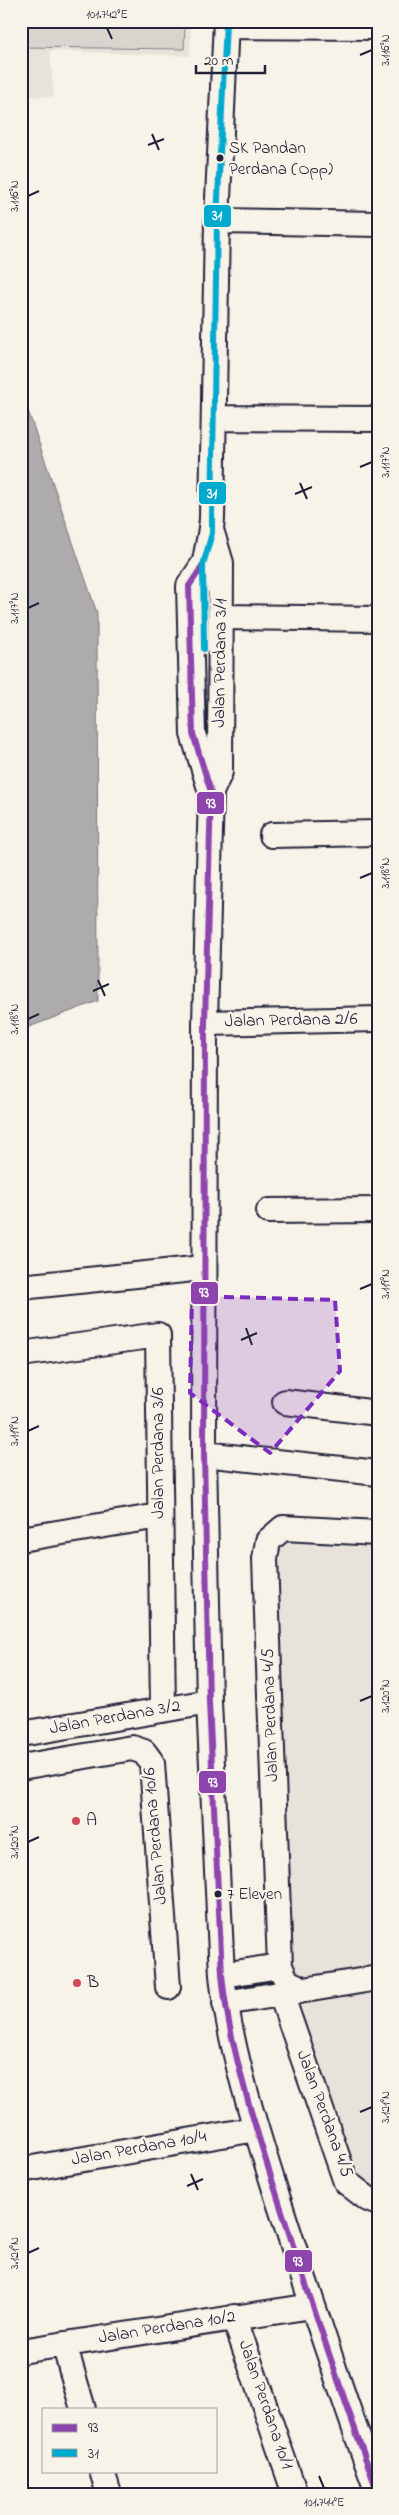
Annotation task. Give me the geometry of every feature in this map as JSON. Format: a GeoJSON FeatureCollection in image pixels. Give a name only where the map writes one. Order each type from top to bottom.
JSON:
{"type":"FeatureCollection","features":[{"type":"Feature","properties":{"kind":"street"},"geometry":{"type":"LineString","coordinates":[[226,24],[378,28]]}},
{"type":"Feature","properties":{"kind":"street","name":"Jalan Perdana 3/1"},"geometry":{"type":"LineString","coordinates":[[226,24],[217,222],[212,533],[203,565],[190,586],[193,734],[208,781],[203,1268],[204,1454],[209,1702],[222,1975],[225,2003],[256,2129],[312,2306],[378,2493]]}},
{"type":"Feature","properties":{"kind":"street"},"geometry":{"type":"LineString","coordinates":[[217,222],[378,224]]}},
{"type":"Feature","properties":{"kind":"street"},"geometry":{"type":"LineString","coordinates":[[215,418],[378,419]]}},
{"type":"Feature","properties":{"kind":"street","name":"Jalan Perdana 3/1"},"geometry":{"type":"LineString","coordinates":[[208,781],[220,772],[221,563],[212,533]]}},
{"type":"Feature","properties":{"kind":"street"},"geometry":{"type":"LineString","coordinates":[[222,617],[378,619]]}},
{"type":"Feature","properties":{"kind":"street"},"geometry":{"type":"LineString","coordinates":[[272,835],[378,833]]}},
{"type":"Feature","properties":{"kind":"street","name":"Jalan Perdana 2/6"},"geometry":{"type":"LineString","coordinates":[[205,1023],[378,1019]]}},
{"type":"Feature","properties":{"kind":"street"},"geometry":{"type":"LineString","coordinates":[[269,1211],[378,1210]]}},
{"type":"Feature","properties":{"kind":"street"},"geometry":{"type":"LineString","coordinates":[[21,1287],[203,1268]]}},
{"type":"Feature","properties":{"kind":"street","name":"Jalan Perdana 3/6"},"geometry":{"type":"LineString","coordinates":[[21,1354],[158,1335],[163,1710]]}},
{"type":"Feature","properties":{"kind":"street"},"geometry":{"type":"LineString","coordinates":[[285,1402],[378,1413]]}},
{"type":"Feature","properties":{"kind":"street"},"geometry":{"type":"LineString","coordinates":[[204,1454],[378,1473]]}},
{"type":"Feature","properties":{"kind":"street"},"geometry":{"type":"LineString","coordinates":[[21,1539],[159,1516]]}},
{"type":"Feature","properties":{"kind":"street","name":"Jalan Perdana 4/5"},"geometry":{"type":"LineString","coordinates":[[280,1966],[265,1559],[268,1541],[283,1528],[378,1533]]}},
{"type":"Feature","properties":{"kind":"street","name":"Jalan Perdana 3/2"},"geometry":{"type":"LineString","coordinates":[[21,1734],[209,1702]]}},
{"type":"Feature","properties":{"kind":"street","name":"Jalan Perdana 10/6"},"geometry":{"type":"LineString","coordinates":[[21,1767],[132,1748],[144,1752],[152,1763],[168,1987]]}},
{"type":"Feature","properties":{"kind":"street"},"geometry":{"type":"LineString","coordinates":[[222,1975],[280,1966],[282,1975],[287,1982],[306,1990]]}},
{"type":"Feature","properties":{"kind":"street"},"geometry":{"type":"LineString","coordinates":[[225,2003],[378,1978]]}},
{"type":"Feature","properties":{"kind":"street","name":"Jalan Perdana 4/5"},"geometry":{"type":"LineString","coordinates":[[281,1994],[346,2182],[373,2201]]}},
{"type":"Feature","properties":{"kind":"street","name":"Jalan Perdana 10/4"},"geometry":{"type":"LineString","coordinates":[[21,2170],[256,2129]]}},
{"type":"Feature","properties":{"kind":"street","name":"Jalan Perdana 10/2"},"geometry":{"type":"LineString","coordinates":[[21,2351],[312,2306]]}},
{"type":"Feature","properties":{"kind":"street","name":"Jalan Perdana 10/1"},"geometry":{"type":"LineString","coordinates":[[234,2317],[294,2494]]}},
{"type":"Feature","properties":{"kind":"street"},"geometry":{"type":"LineString","coordinates":[[64,2344],[83,2408]]}},
{"type":"Feature","properties":{"kind":"street"},"geometry":{"type":"LineString","coordinates":[[102,2472],[109,2494]]}},
{"type":"Feature","properties":{"kind":"highlighted area"},"geometry":{"type":"Polygon","coordinates":[[[192,1296],[335,1300],[340,1371],[270,1453],[190,1393],[192,1296]]]}},
{"type":"Feature","properties":{"kind":"shaded area"},"geometry":{"type":"Polygon","coordinates":[[[21,21],[191,21],[190,56],[50,51],[54,97],[21,96],[21,21]]]}},
{"type":"Feature","properties":{"kind":"shaded area"},"geometry":{"type":"Polygon","coordinates":[[[21,21],[185,21],[184,49],[21,47],[21,21]]]}},
{"type":"Feature","properties":{"kind":"shaded area"},"geometry":{"type":"Polygon","coordinates":[[[21,390],[97,613],[98,1001],[21,1030],[21,390]]]}},
{"type":"Feature","properties":{"kind":"shaded area"},"geometry":{"type":"Polygon","coordinates":[[[285,1538],[378,1542],[378,2193],[354,2177],[293,2001],[275,1548],[285,1538]]]}},
{"type":"Feature","properties":{"kind":"transit line","name":"31"},"geometry":{"type":"LineString","coordinates":[[204,649],[203,565],[212,533],[217,221],[226,21]]}},
{"type":"Feature","properties":{"kind":"transit line","name":"93"},"geometry":{"type":"LineString","coordinates":[[203,565],[189,586],[193,734],[211,792],[205,1023],[204,1454],[209,1702],[222,1975],[237,2059],[261,2145],[326,2347],[378,2493]]}},
{"type":"Feature","properties":{"kind":"place","name":"SK Pandan Perdana (Opp)"},"geometry":{"type":"Point","coordinates":[220,158]}},
{"type":"Feature","properties":{"kind":"place","name":"A"},"geometry":{"type":"Point","coordinates":[76,1821]}},
{"type":"Feature","properties":{"kind":"place","name":"7 Eleven"},"geometry":{"type":"Point","coordinates":[218,1894]}},
{"type":"Feature","properties":{"kind":"place","name":"B"},"geometry":{"type":"Point","coordinates":[77,1983]}}]}
